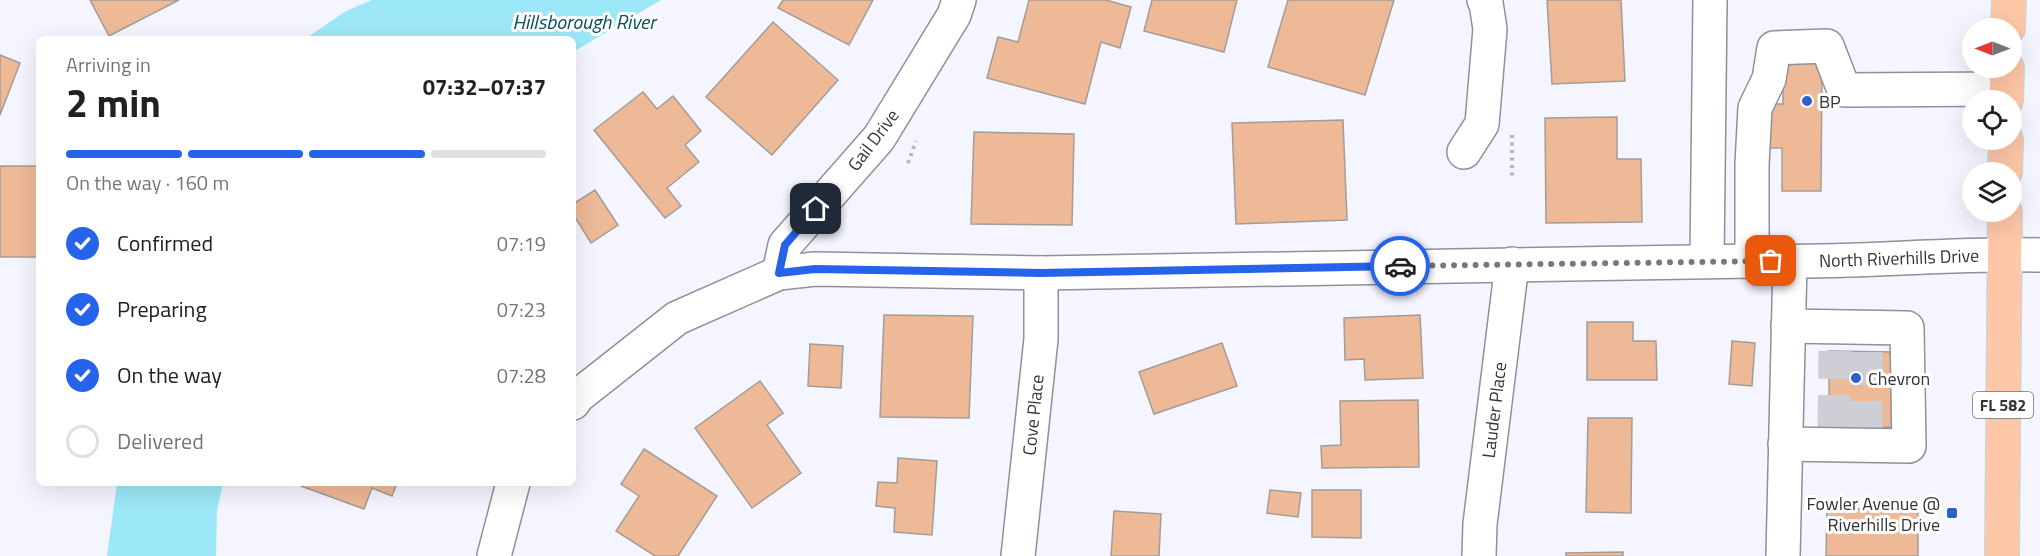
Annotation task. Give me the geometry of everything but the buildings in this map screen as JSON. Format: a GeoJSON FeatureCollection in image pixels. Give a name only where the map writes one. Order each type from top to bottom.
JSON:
{"type":"FeatureCollection","features":[{"type":"Feature","properties":{"kind":"main road"},"geometry":{"type":"LineString","coordinates":[[2008,0],[2008,18]]}},
{"type":"Feature","properties":{"kind":"main road","name":"FL 582"},"geometry":{"type":"LineString","coordinates":[[2002,556],[2005,222]]}},
{"type":"Feature","properties":{"kind":"street","name":"Gail Drive"},"geometry":{"type":"LineString","coordinates":[[779,273],[785,245],[879,138],[954,15],[958,0]]}},
{"type":"Feature","properties":{"kind":"street"},"geometry":{"type":"LineString","coordinates":[[1464,152],[1482,124],[1490,29],[1484,0]]}},
{"type":"Feature","properties":{"kind":"street"},"geometry":{"type":"LineString","coordinates":[[1707,261],[1710,0]]}},
{"type":"Feature","properties":{"kind":"street"},"geometry":{"type":"LineString","coordinates":[[1752,261],[1752,164],[1755,108],[1769,79],[1774,48],[1827,46],[1844,90],[2007,86]]}},
{"type":"Feature","properties":{"kind":"street","name":"North Riverhills Drive"},"geometry":{"type":"LineString","coordinates":[[576,398],[678,318],[779,273],[815,269],[1041,273],[1707,261],[1790,262],[2040,255]]}},
{"type":"Feature","properties":{"kind":"street"},"geometry":{"type":"LineString","coordinates":[[1783,556],[1790,262]]}},
{"type":"Feature","properties":{"kind":"street","name":"Lauder Place"},"geometry":{"type":"LineString","coordinates":[[1479,556],[1480,524],[1512,264]]}},
{"type":"Feature","properties":{"kind":"street","name":"Cove Place"},"geometry":{"type":"LineString","coordinates":[[1018,556],[1041,339],[1041,273]]}},
{"type":"Feature","properties":{"kind":"street"},"geometry":{"type":"LineString","coordinates":[[1785,444],[1834,436],[1866,436],[1909,446],[1907,328],[1850,339],[1788,326]]}},
{"type":"Feature","properties":{"kind":"street"},"geometry":{"type":"LineString","coordinates":[[494,556],[512,486]]}},
{"type":"Feature","properties":{"kind":"water","name":"Hillsborough River"},"geometry":{"type":"Polygon","coordinates":[[[372,0],[661,0],[576,50],[576,36],[309,36],[346,11],[372,0]]]}},
{"type":"Feature","properties":{"kind":"water"},"geometry":{"type":"Polygon","coordinates":[[[117,486],[222,486],[217,511],[216,556],[107,556],[117,486]]]}},
{"type":"Feature","properties":{"kind":"tunnel"},"geometry":{"type":"LineString","coordinates":[[1834,428],[1835,351]]}},
{"type":"Feature","properties":{"kind":"tunnel"},"geometry":{"type":"LineString","coordinates":[[1866,352],[1866,428]]}},
{"type":"Feature","properties":{"kind":"way so far"},"geometry":{"type":"LineString","coordinates":[[1400,266],[1771,261]]}},
{"type":"Feature","properties":{"kind":"place","name":"BP"},"geometry":{"type":"Point","coordinates":[1807,101]}},
{"type":"Feature","properties":{"kind":"place","name":"Chevron"},"geometry":{"type":"Point","coordinates":[1856,378]}},
{"type":"Feature","properties":{"kind":"place","name":"Fowler Avenue @ Riverhills Drive"},"geometry":{"type":"Point","coordinates":[1952,513]}},
{"type":"Feature","properties":{"kind":"route"},"geometry":{"type":"LineString","coordinates":[[816,209],[785,245],[779,273],[815,269],[1041,273],[1400,266]]}}]}
